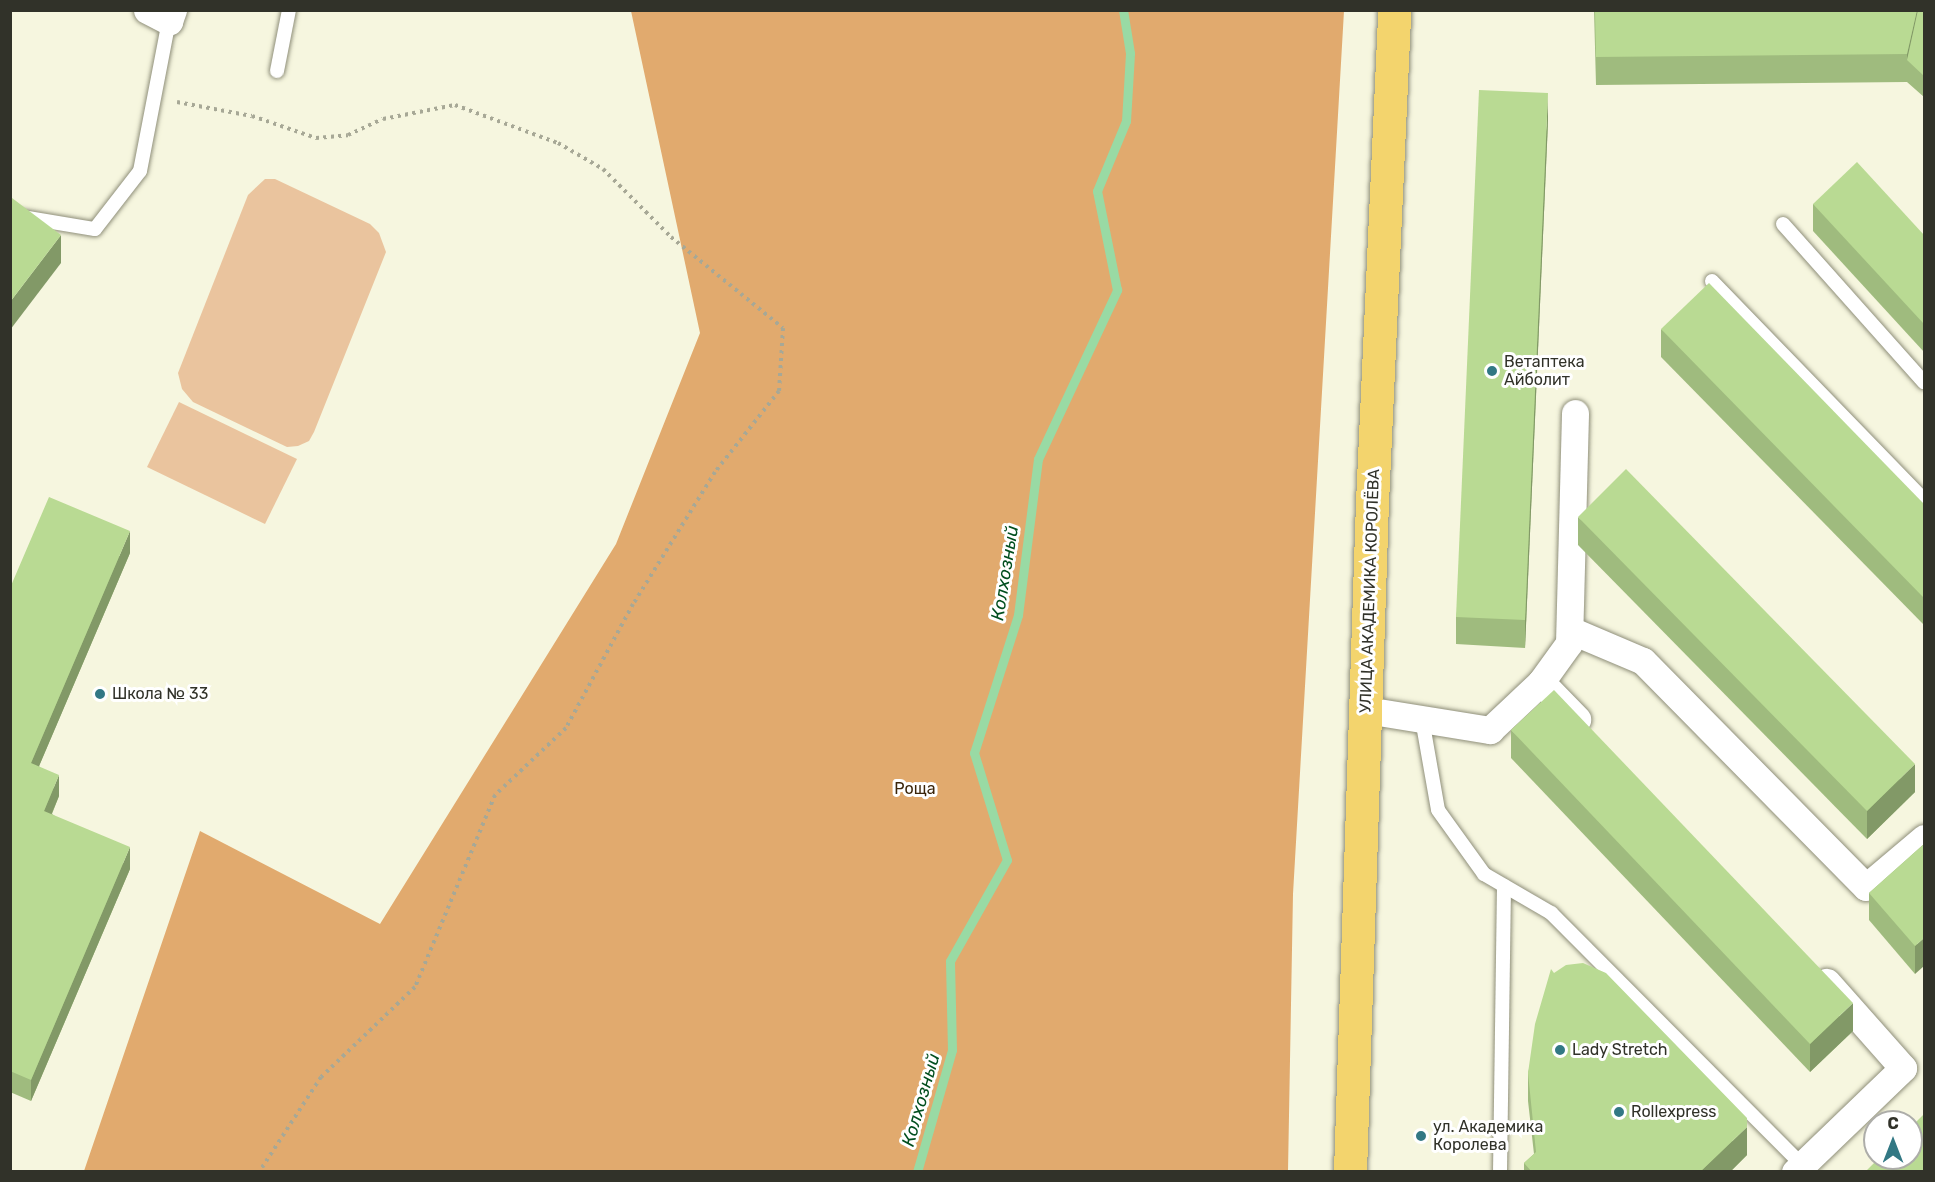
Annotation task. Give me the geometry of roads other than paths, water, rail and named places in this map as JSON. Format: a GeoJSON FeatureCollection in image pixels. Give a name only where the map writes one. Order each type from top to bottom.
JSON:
{"type":"FeatureCollection","features":[{"type":"Feature","properties":{"kind":"main road","name":"УЛИЦА АКАДЕМИКА КОРОЛЁВА"},"geometry":{"type":"LineString","coordinates":[[1350,1172],[1394,10]]}},
{"type":"Feature","properties":{"kind":"street"},"geometry":{"type":"LineString","coordinates":[[1366,710],[1490,730],[1541,682],[1569,643],[1575,413]]}},
{"type":"Feature","properties":{"kind":"street"},"geometry":{"type":"LineString","coordinates":[[1570,630],[1643,662],[1866,887],[1924,838]]}},
{"type":"Feature","properties":{"kind":"street"},"geometry":{"type":"LineString","coordinates":[[1541,682],[1598,742]]}},
{"type":"Feature","properties":{"kind":"street"},"geometry":{"type":"LineString","coordinates":[[1799,1168],[1903,1068],[1812,966]]}},
{"type":"Feature","properties":{"kind":"lane"},"geometry":{"type":"LineString","coordinates":[[277,71],[289,10]]}},
{"type":"Feature","properties":{"kind":"lane"},"geometry":{"type":"LineString","coordinates":[[10,215],[95,229],[140,171],[154,98],[163,14]]}},
{"type":"Feature","properties":{"kind":"lane"},"geometry":{"type":"LineString","coordinates":[[1783,224],[1924,382]]}},
{"type":"Feature","properties":{"kind":"lane"},"geometry":{"type":"LineString","coordinates":[[1712,281],[1924,500]]}},
{"type":"Feature","properties":{"kind":"lane"},"geometry":{"type":"LineString","coordinates":[[1422,719],[1438,810],[1484,874],[1551,913],[1799,1168]]}},
{"type":"Feature","properties":{"kind":"lane"},"geometry":{"type":"LineString","coordinates":[[1500,1172],[1504,886]]}},
{"type":"Feature","properties":{"kind":"waterway","name":"Колхозный"},"geometry":{"type":"LineString","coordinates":[[917,1172],[952,1050],[950,961],[1007,860],[974,753],[1018,615],[1038,459],[1117,290],[1097,191],[1126,121],[1130,53],[1123,10]]}},
{"type":"Feature","properties":{"kind":"place","name":"Ветаптека Айболит"},"geometry":{"type":"Point","coordinates":[1492,371]}},
{"type":"Feature","properties":{"kind":"place","name":"Школа № 33"},"geometry":{"type":"Point","coordinates":[100,694]}},
{"type":"Feature","properties":{"kind":"place","name":"Lady Stretch"},"geometry":{"type":"Point","coordinates":[1560,1050]}},
{"type":"Feature","properties":{"kind":"place","name":"Rollexpress"},"geometry":{"type":"Point","coordinates":[1619,1112]}},
{"type":"Feature","properties":{"kind":"place","name":"ул. Академика Королева"},"geometry":{"type":"Point","coordinates":[1421,1136]}},
{"type":"Feature","properties":{"kind":"park label","name":"Роща"},"geometry":{"type":"Point","coordinates":[915,789]}}]}
